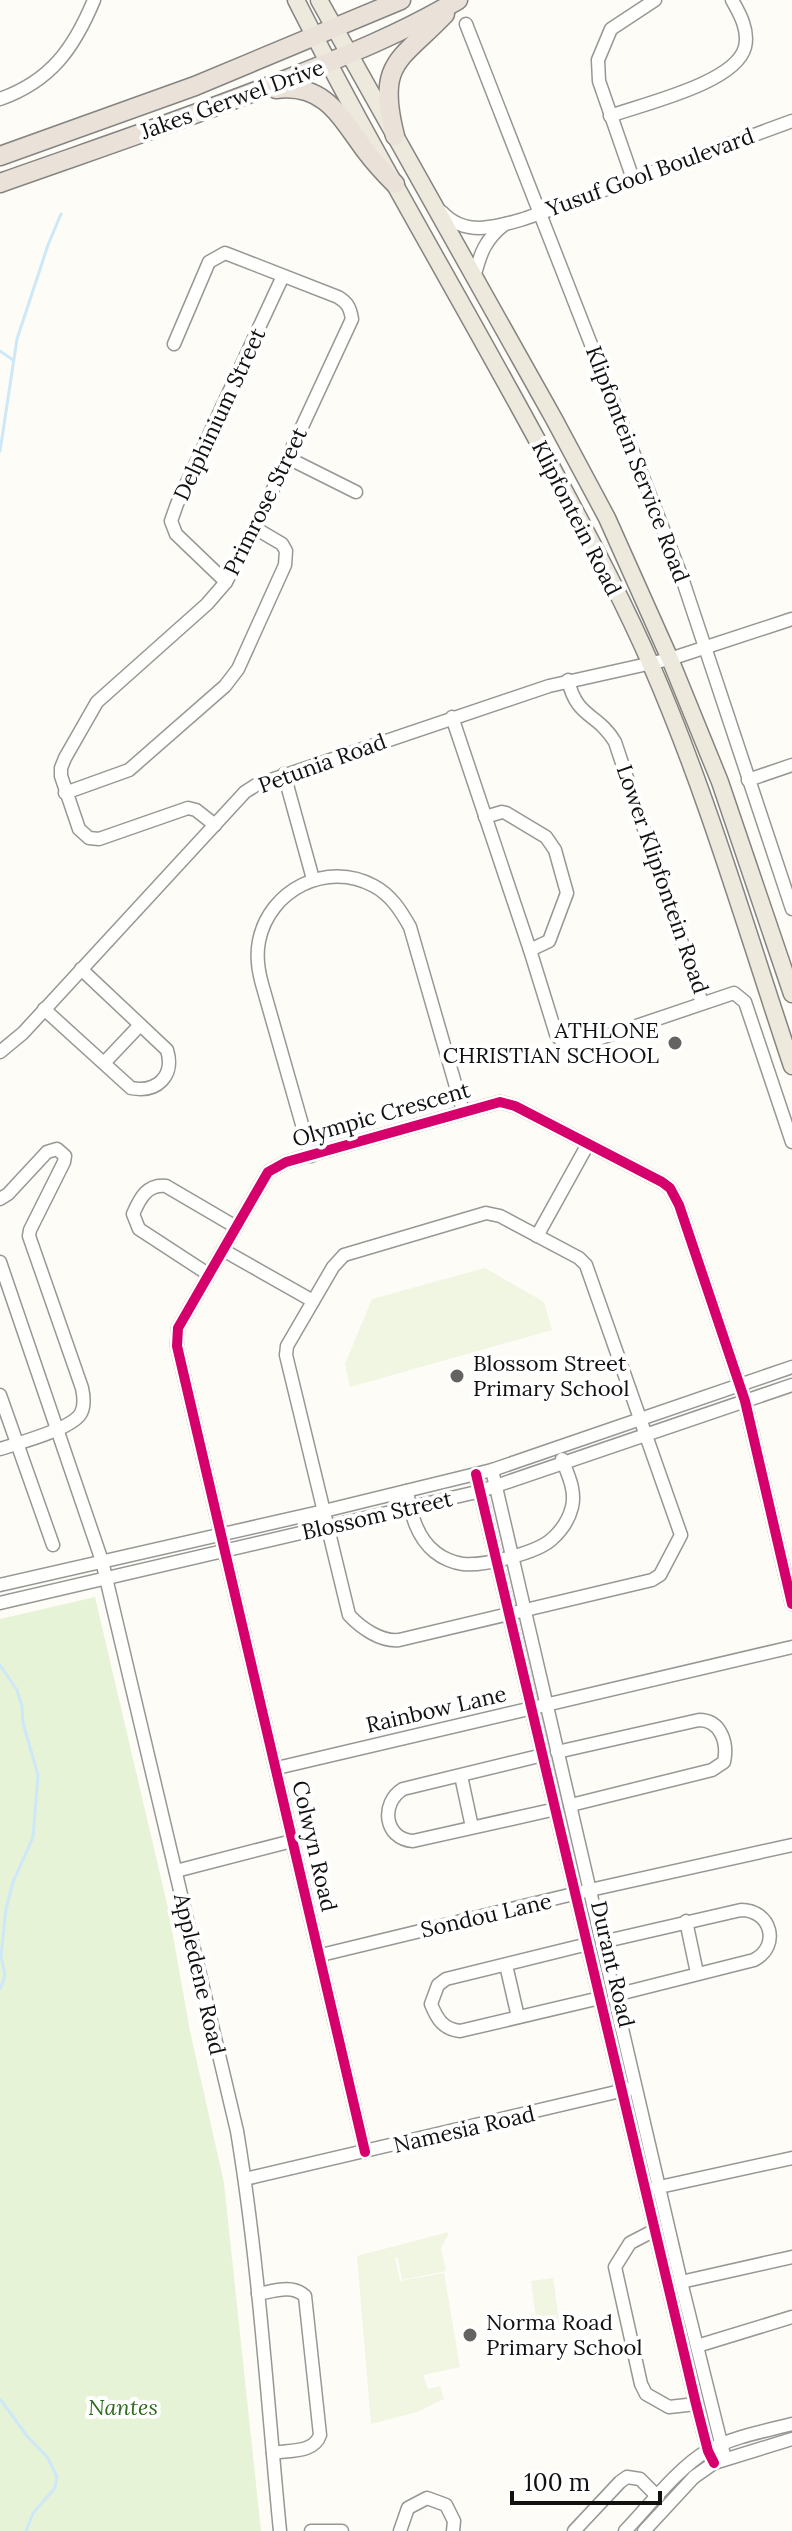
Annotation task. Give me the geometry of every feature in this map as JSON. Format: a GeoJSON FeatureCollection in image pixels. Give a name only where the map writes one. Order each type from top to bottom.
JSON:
{"type":"FeatureCollection","features":[{"type":"Feature","properties":{"kind":"highway","name":"Jakes Gerwel Drive"},"geometry":{"type":"LineString","coordinates":[[0,156],[195,86],[401,0]]}},
{"type":"Feature","properties":{"kind":"highway","name":"Jakes Gerwel Drive"},"geometry":{"type":"LineString","coordinates":[[0,183],[329,63],[403,30],[458,0]]}},
{"type":"Feature","properties":{"kind":"highway"},"geometry":{"type":"LineString","coordinates":[[395,136],[387,93],[393,67],[405,51],[458,0]]}},
{"type":"Feature","properties":{"kind":"highway"},"geometry":{"type":"LineString","coordinates":[[256,91],[289,87],[315,93],[340,116],[373,161],[395,184]]}},
{"type":"Feature","properties":{"kind":"main road","name":"Klipfontein Road"},"geometry":{"type":"LineString","coordinates":[[296,0],[553,470],[651,664],[696,780],[792,1066]]}},
{"type":"Feature","properties":{"kind":"main road","name":"Klipfontein Road"},"geometry":{"type":"LineString","coordinates":[[319,0],[607,518],[670,659],[720,782],[792,994]]}},
{"type":"Feature","properties":{"kind":"street"},"geometry":{"type":"LineString","coordinates":[[0,99],[57,65],[79,32],[94,0]]}},
{"type":"Feature","properties":{"kind":"street"},"geometry":{"type":"LineString","coordinates":[[633,179],[597,71],[602,47],[611,29],[655,0]]}},
{"type":"Feature","properties":{"kind":"street"},"geometry":{"type":"LineString","coordinates":[[610,116],[704,83],[730,70],[743,54],[746,44],[742,20],[732,0]]}},
{"type":"Feature","properties":{"kind":"street","name":"Klipfontein Service Road"},"geometry":{"type":"LineString","coordinates":[[466,24],[681,575],[748,780],[788,884],[792,909]]}},
{"type":"Feature","properties":{"kind":"street","name":"Yusuf Gool Boulevard"},"geometry":{"type":"LineString","coordinates":[[431,201],[452,221],[468,227],[507,222],[540,213],[792,121]]}},
{"type":"Feature","properties":{"kind":"street"},"geometry":{"type":"LineString","coordinates":[[474,278],[483,246],[507,222]]}},
{"type":"Feature","properties":{"kind":"street","name":"Primrose Street"},"geometry":{"type":"LineString","coordinates":[[174,344],[209,262],[225,253],[232,253],[344,301],[351,310],[352,319],[255,528],[226,582],[207,604],[97,702],[61,768],[65,793],[79,829],[89,838],[99,839],[188,808],[196,810],[215,825]]}},
{"type":"Feature","properties":{"kind":"street","name":"Delphinium Street"},"geometry":{"type":"LineString","coordinates":[[226,582],[176,534],[171,521],[283,276]]}},
{"type":"Feature","properties":{"kind":"street"},"geometry":{"type":"LineString","coordinates":[[288,458],[356,492]]}},
{"type":"Feature","properties":{"kind":"street"},"geometry":{"type":"LineString","coordinates":[[65,793],[129,770],[233,676],[285,565],[282,544],[255,528]]}},
{"type":"Feature","properties":{"kind":"street","name":"Petunia Road"},"geometry":{"type":"LineString","coordinates":[[0,1052],[44,1009],[245,792],[256,785],[568,680],[670,659],[792,619]]}},
{"type":"Feature","properties":{"kind":"street","name":"Lower Klipfontein Road"},"geometry":{"type":"LineString","coordinates":[[568,680],[575,703],[608,730],[615,742],[702,1003],[734,993],[745,1002],[792,1142]]}},
{"type":"Feature","properties":{"kind":"street"},"geometry":{"type":"LineString","coordinates":[[452,717],[561,1042],[568,1047],[577,1046],[702,1003]]}},
{"type":"Feature","properties":{"kind":"street"},"geometry":{"type":"LineString","coordinates":[[748,780],[792,765]]}},
{"type":"Feature","properties":{"kind":"street"},"geometry":{"type":"LineString","coordinates":[[284,774],[313,879]]}},
{"type":"Feature","properties":{"kind":"street"},"geometry":{"type":"LineString","coordinates":[[485,817],[506,813],[546,837],[555,850],[566,885],[566,899],[549,941],[530,950]]}},
{"type":"Feature","properties":{"kind":"street"},"geometry":{"type":"LineString","coordinates":[[311,1156],[257,959],[259,938],[271,912],[286,894],[313,879],[334,876],[357,879],[373,885],[399,907],[410,927],[463,1111]]}},
{"type":"Feature","properties":{"kind":"street"},"geometry":{"type":"LineString","coordinates":[[44,1009],[131,1088],[144,1090],[156,1086],[168,1074],[171,1060],[167,1050],[81,969]]}},
{"type":"Feature","properties":{"kind":"street"},"geometry":{"type":"LineString","coordinates":[[104,1063],[140,1025]]}},
{"type":"Feature","properties":{"kind":"street","name":"Olympic Crescent"},"geometry":{"type":"LineString","coordinates":[[222,1534],[176,1336],[208,1274],[268,1172],[286,1162],[463,1111],[492,1103],[506,1104],[662,1182],[675,1196],[745,1401],[792,1604]]}},
{"type":"Feature","properties":{"kind":"street"},"geometry":{"type":"LineString","coordinates":[[537,1236],[588,1144]]}},
{"type":"Feature","properties":{"kind":"street"},"geometry":{"type":"LineString","coordinates":[[0,1199],[47,1152],[57,1149],[65,1156],[29,1236],[84,1400],[79,1417],[56,1429],[0,1449]]}},
{"type":"Feature","properties":{"kind":"street"},"geometry":{"type":"LineString","coordinates":[[208,1274],[139,1229],[133,1214],[145,1192],[166,1186],[236,1227]]}},
{"type":"Feature","properties":{"kind":"street"},"geometry":{"type":"LineString","coordinates":[[486,1213],[500,1216],[579,1258],[586,1265],[681,1535],[660,1575],[652,1580],[399,1640],[383,1639],[349,1615],[286,1355],[291,1337],[313,1301],[339,1259],[349,1252],[486,1213]]}},
{"type":"Feature","properties":{"kind":"street"},"geometry":{"type":"LineString","coordinates":[[223,1250],[313,1301]]}},
{"type":"Feature","properties":{"kind":"street","name":"Appledene Road"},"geometry":{"type":"LineString","coordinates":[[0,1262],[102,1561],[237,2131],[258,2294],[280,2531]]}},
{"type":"Feature","properties":{"kind":"street","name":"Blossom Street"},"geometry":{"type":"LineString","coordinates":[[0,1585],[492,1470],[792,1367]]}},
{"type":"Feature","properties":{"kind":"street","name":"Blossom Street"},"geometry":{"type":"LineString","coordinates":[[0,1603],[496,1487],[792,1385]]}},
{"type":"Feature","properties":{"kind":"street"},"geometry":{"type":"LineString","coordinates":[[0,1395],[53,1545]]}},
{"type":"Feature","properties":{"kind":"street"},"geometry":{"type":"LineString","coordinates":[[407,1491],[418,1532],[435,1553],[462,1564],[511,1556],[539,1548],[552,1539],[568,1519],[573,1492],[559,1448]]}},
{"type":"Feature","properties":{"kind":"street","name":"Durant Road"},"geometry":{"type":"LineString","coordinates":[[492,1470],[524,1610],[539,1705],[543,1755],[696,2404],[716,2457]]}},
{"type":"Feature","properties":{"kind":"street","name":"Durant Road"},"geometry":{"type":"LineString","coordinates":[[476,1474],[510,1613],[557,1752],[571,1805],[721,2445]]}},
{"type":"Feature","properties":{"kind":"street","name":"Colwyn Road"},"geometry":{"type":"LineString","coordinates":[[222,1534],[365,2152]]}},
{"type":"Feature","properties":{"kind":"street","name":"Rainbow Lane"},"geometry":{"type":"LineString","coordinates":[[277,1768],[792,1647]]}},
{"type":"Feature","properties":{"kind":"street"},"geometry":{"type":"LineString","coordinates":[[557,1752],[699,1720],[716,1724],[721,1730],[724,1762],[712,1770],[571,1805]]}},
{"type":"Feature","properties":{"kind":"street"},"geometry":{"type":"LineString","coordinates":[[543,1755],[403,1789],[388,1805],[391,1829],[404,1840],[413,1841],[556,1809]]}},
{"type":"Feature","properties":{"kind":"street"},"geometry":{"type":"LineString","coordinates":[[461,1776],[472,1827]]}},
{"type":"Feature","properties":{"kind":"street"},"geometry":{"type":"LineString","coordinates":[[176,1871],[292,1841]]}},
{"type":"Feature","properties":{"kind":"street","name":"Sondou Lane"},"geometry":{"type":"LineString","coordinates":[[321,1955],[792,1845]]}},
{"type":"Feature","properties":{"kind":"street"},"geometry":{"type":"LineString","coordinates":[[602,1942],[686,1921],[751,1910],[762,1916],[770,1938],[767,1950],[754,1960],[615,1995]]}},
{"type":"Feature","properties":{"kind":"street"},"geometry":{"type":"LineString","coordinates":[[686,1921],[697,1973]]}},
{"type":"Feature","properties":{"kind":"street"},"geometry":{"type":"LineString","coordinates":[[588,1944],[446,1979],[438,1985],[431,2004],[436,2018],[451,2030],[460,2031],[600,1998]]}},
{"type":"Feature","properties":{"kind":"street"},"geometry":{"type":"LineString","coordinates":[[506,1965],[518,2017]]}},
{"type":"Feature","properties":{"kind":"street","name":"Namesia Road"},"geometry":{"type":"LineString","coordinates":[[245,2179],[636,2087]]}},
{"type":"Feature","properties":{"kind":"street"},"geometry":{"type":"LineString","coordinates":[[645,2190],[792,2158]]}},
{"type":"Feature","properties":{"kind":"street"},"geometry":{"type":"LineString","coordinates":[[655,2230],[630,2243],[615,2267],[641,2384],[649,2396],[669,2407],[696,2404]]}},
{"type":"Feature","properties":{"kind":"street"},"geometry":{"type":"LineString","coordinates":[[681,2282],[792,2257]]}},
{"type":"Feature","properties":{"kind":"street"},"geometry":{"type":"LineString","coordinates":[[258,2294],[298,2289],[305,2296],[320,2435],[317,2443],[310,2448],[273,2453]]}},
{"type":"Feature","properties":{"kind":"street"},"geometry":{"type":"LineString","coordinates":[[675,2316],[689,2314]]}},
{"type":"Feature","properties":{"kind":"street"},"geometry":{"type":"LineString","coordinates":[[697,2346],[792,2317]]}},
{"type":"Feature","properties":{"kind":"street"},"geometry":{"type":"LineString","coordinates":[[644,2531],[716,2457],[721,2445],[792,2424]]}},
{"type":"Feature","properties":{"kind":"street"},"geometry":{"type":"LineString","coordinates":[[625,2531],[687,2466],[792,2439]]}},
{"type":"Feature","properties":{"kind":"street"},"geometry":{"type":"LineString","coordinates":[[574,2531],[627,2477],[640,2479],[658,2497]]}},
{"type":"Feature","properties":{"kind":"street"},"geometry":{"type":"LineString","coordinates":[[400,2531],[408,2508],[427,2498],[446,2505],[454,2521],[453,2531]]}},
{"type":"Feature","properties":{"kind":"street"},"geometry":{"type":"LineString","coordinates":[[311,2531],[342,2531]]}},
{"type":"Feature","properties":{"kind":"green space"},"geometry":{"type":"Polygon","coordinates":[[[485,1268],[544,1302],[552,1330],[350,1387],[345,1364],[372,1299],[485,1268]]]}},
{"type":"Feature","properties":{"kind":"green space","name":"Nantes"},"geometry":{"type":"Polygon","coordinates":[[[95,1597],[168,1908],[190,2031],[224,2183],[261,2531],[0,2531],[0,1619],[95,1597]]]}},
{"type":"Feature","properties":{"kind":"green space"},"geometry":{"type":"Polygon","coordinates":[[[449,2232],[441,2249],[446,2271],[402,2280],[398,2258],[395,2258],[400,2281],[444,2273],[460,2367],[423,2375],[428,2389],[440,2386],[444,2399],[417,2412],[371,2424],[357,2256],[449,2232]]]}},
{"type":"Feature","properties":{"kind":"green space"},"geometry":{"type":"Polygon","coordinates":[[[553,2278],[559,2322],[537,2325],[531,2281],[553,2278]]]}},
{"type":"Feature","properties":{"kind":"waterway"},"geometry":{"type":"LineString","coordinates":[[0,451],[17,339],[61,214]]}},
{"type":"Feature","properties":{"kind":"waterway"},"geometry":{"type":"LineString","coordinates":[[0,351],[13,360]]}},
{"type":"Feature","properties":{"kind":"waterway"},"geometry":{"type":"LineString","coordinates":[[0,1665],[17,1690],[38,1775],[33,1837],[13,1882],[6,1909],[1,1956],[5,1976],[0,1989]]}},
{"type":"Feature","properties":{"kind":"waterway"},"geometry":{"type":"LineString","coordinates":[[0,2399],[27,2436],[48,2458],[57,2477],[55,2488],[33,2513],[26,2531]]}},
{"type":"Feature","properties":{"kind":"cycle path"},"geometry":{"type":"LineString","coordinates":[[365,2152],[177,1346],[178,1328],[268,1172],[286,1162],[500,1102],[515,1106],[670,1188],[679,1205],[745,1401],[792,1604]]}},
{"type":"Feature","properties":{"kind":"cycle path"},"geometry":{"type":"LineString","coordinates":[[476,1474],[696,2404],[714,2463]]}},
{"type":"Feature","properties":{"kind":"place","name":"ATHLONE CHRISTIAN SCHOOL"},"geometry":{"type":"Point","coordinates":[675,1043]}},
{"type":"Feature","properties":{"kind":"place","name":"Blossom Street Primary School"},"geometry":{"type":"Point","coordinates":[457,1376]}},
{"type":"Feature","properties":{"kind":"place","name":"Norma Road Primary School"},"geometry":{"type":"Point","coordinates":[470,2335]}}]}
